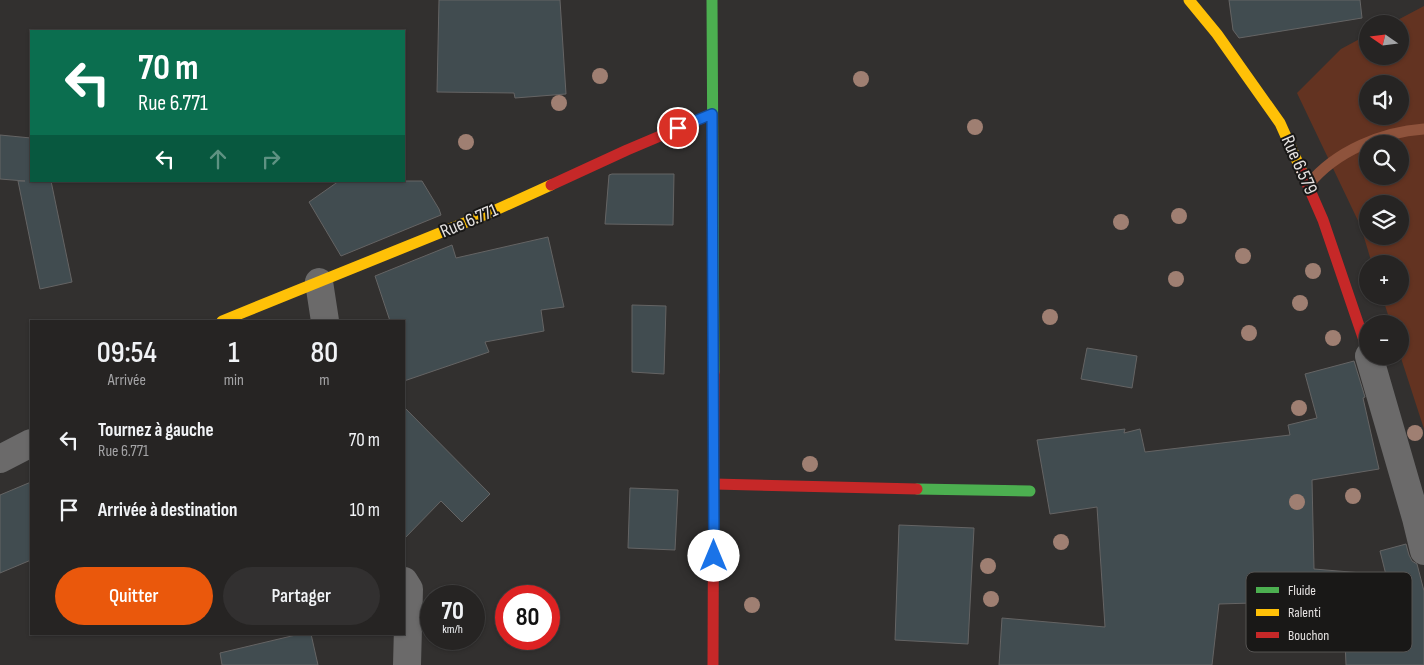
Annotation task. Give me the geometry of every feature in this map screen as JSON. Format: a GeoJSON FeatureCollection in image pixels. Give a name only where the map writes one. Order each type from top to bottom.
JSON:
{"type":"FeatureCollection","features":[{"type":"Feature","properties":{"kind":"main road"},"geometry":{"type":"LineString","coordinates":[[712,0],[713,665]]}},
{"type":"Feature","properties":{"kind":"main road","name":"Rue 6.579"},"geometry":{"type":"LineString","coordinates":[[1189,0],[1217,34],[1280,123],[1322,220],[1359,326]]}},
{"type":"Feature","properties":{"kind":"main road","name":"Rue 6.771"},"geometry":{"type":"LineString","coordinates":[[224,320],[489,213],[627,150],[712,114]]}},
{"type":"Feature","properties":{"kind":"main road"},"geometry":{"type":"LineString","coordinates":[[714,484],[1030,491]]}},
{"type":"Feature","properties":{"kind":"street"},"geometry":{"type":"LineString","coordinates":[[319,282],[325,320]]}},
{"type":"Feature","properties":{"kind":"street"},"geometry":{"type":"LineString","coordinates":[[1372,365],[1424,551]]}},
{"type":"Feature","properties":{"kind":"street"},"geometry":{"type":"LineString","coordinates":[[0,459],[30,444]]}},
{"type":"Feature","properties":{"kind":"street"},"geometry":{"type":"LineString","coordinates":[[405,583],[409,590],[407,665]]}},
{"type":"Feature","properties":{"kind":"shaded area"},"geometry":{"type":"Polygon","coordinates":[[[1424,6],[1424,429],[1403,365],[1409,365],[1409,315],[1388,315],[1385,305],[1409,305],[1409,255],[1369,255],[1366,245],[1409,245],[1409,195],[1359,195],[1359,223],[1297,93],[1341,49],[1359,39],[1359,65],[1409,65],[1409,15],[1407,15],[1424,6]]]}},
{"type":"Feature","properties":{"kind":"building"},"geometry":{"type":"Polygon","coordinates":[[[439,0],[560,0],[566,94],[515,98],[514,93],[437,92],[439,0]]]}},
{"type":"Feature","properties":{"kind":"building"},"geometry":{"type":"Polygon","coordinates":[[[1229,0],[1360,0],[1362,15],[1359,15],[1359,18],[1239,38],[1233,30],[1229,0]]]}},
{"type":"Feature","properties":{"kind":"building"},"geometry":{"type":"Polygon","coordinates":[[[0,135],[30,138],[30,182],[51,182],[72,282],[40,289],[18,181],[25,181],[0,179],[0,135]]]}},
{"type":"Feature","properties":{"kind":"building"},"geometry":{"type":"Polygon","coordinates":[[[674,174],[673,225],[605,224],[609,175],[674,174]]]}},
{"type":"Feature","properties":{"kind":"building"},"geometry":{"type":"Polygon","coordinates":[[[422,181],[441,215],[341,256],[309,202],[338,182],[422,181]]]}},
{"type":"Feature","properties":{"kind":"building"},"geometry":{"type":"Polygon","coordinates":[[[548,237],[564,307],[541,310],[544,331],[485,342],[489,352],[405,381],[405,320],[390,320],[375,276],[452,245],[456,258],[548,237]]]}},
{"type":"Feature","properties":{"kind":"building"},"geometry":{"type":"Polygon","coordinates":[[[632,305],[666,306],[664,374],[632,372],[632,305]]]}},
{"type":"Feature","properties":{"kind":"building"},"geometry":{"type":"Polygon","coordinates":[[[1087,348],[1137,356],[1132,388],[1081,379],[1087,348]]]}},
{"type":"Feature","properties":{"kind":"building"},"geometry":{"type":"Polygon","coordinates":[[[1354,361],[1365,397],[1363,398],[1379,469],[1312,480],[1314,569],[1350,572],[1246,572],[1246,603],[1219,604],[1212,665],[999,665],[1002,618],[1105,627],[1097,507],[1050,514],[1037,440],[1125,429],[1124,433],[1140,429],[1145,452],[1290,435],[1288,425],[1317,418],[1305,374],[1354,361]]]}},
{"type":"Feature","properties":{"kind":"building"},"geometry":{"type":"Polygon","coordinates":[[[405,408],[490,494],[462,522],[441,501],[405,538],[405,408]]]}},
{"type":"Feature","properties":{"kind":"building"},"geometry":{"type":"Polygon","coordinates":[[[30,482],[30,560],[0,573],[0,495],[30,482]]]}},
{"type":"Feature","properties":{"kind":"building"},"geometry":{"type":"Polygon","coordinates":[[[630,488],[678,490],[675,550],[628,548],[630,488]]]}},
{"type":"Feature","properties":{"kind":"building"},"geometry":{"type":"Polygon","coordinates":[[[899,525],[974,528],[968,644],[895,640],[899,525]]]}},
{"type":"Feature","properties":{"kind":"building"},"geometry":{"type":"Polygon","coordinates":[[[1406,544],[1412,561],[1417,564],[1424,591],[1424,665],[1346,665],[1345,652],[1412,652],[1412,572],[1385,572],[1380,551],[1406,544]]]}},
{"type":"Feature","properties":{"kind":"building"},"geometry":{"type":"Polygon","coordinates":[[[296,635],[311,635],[318,665],[222,665],[220,653],[296,635]]]}},
{"type":"Feature","properties":{"kind":"waterway"},"geometry":{"type":"LineString","coordinates":[[1309,184],[1332,162],[1361,145],[1392,134],[1424,129]]}},
{"type":"Feature","properties":{"kind":"traffic: fast"},"geometry":{"type":"LineString","coordinates":[[712,0],[714,372]]}},
{"type":"Feature","properties":{"kind":"traffic: fast"},"geometry":{"type":"LineString","coordinates":[[917,489],[1030,491]]}},
{"type":"Feature","properties":{"kind":"traffic: slow"},"geometry":{"type":"LineString","coordinates":[[1189,0],[1217,34],[1280,123],[1302,172]]}},
{"type":"Feature","properties":{"kind":"traffic: slow"},"geometry":{"type":"LineString","coordinates":[[224,320],[489,213],[551,185]]}},
{"type":"Feature","properties":{"kind":"traffic: jam"},"geometry":{"type":"LineString","coordinates":[[551,185],[712,114]]}},
{"type":"Feature","properties":{"kind":"traffic: jam"},"geometry":{"type":"LineString","coordinates":[[1302,172],[1323,220],[1359,326]]}},
{"type":"Feature","properties":{"kind":"traffic: jam"},"geometry":{"type":"LineString","coordinates":[[713,665],[714,372]]}},
{"type":"Feature","properties":{"kind":"traffic: jam"},"geometry":{"type":"LineString","coordinates":[[714,484],[917,489]]}},
{"type":"Feature","properties":{"kind":"route"},"geometry":{"type":"LineString","coordinates":[[678,128],[712,114],[714,556]]}}]}
